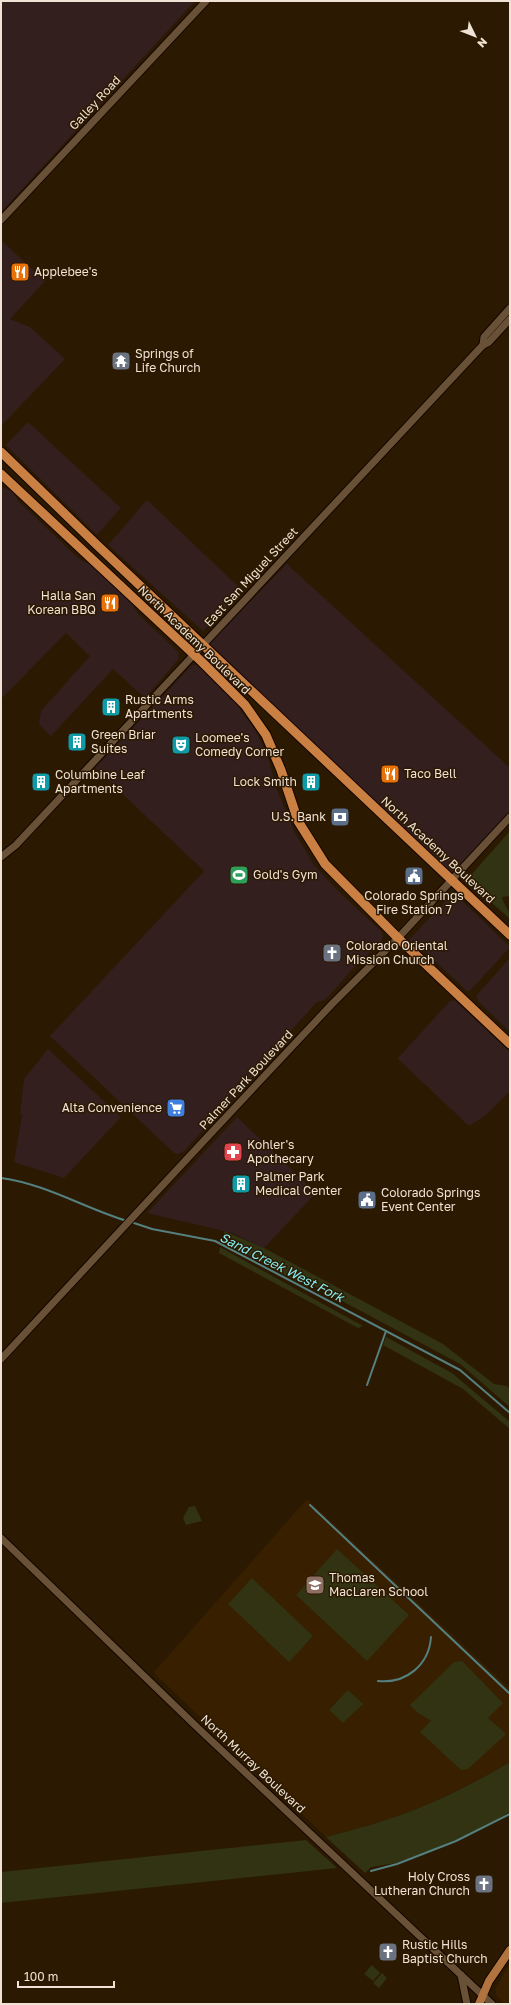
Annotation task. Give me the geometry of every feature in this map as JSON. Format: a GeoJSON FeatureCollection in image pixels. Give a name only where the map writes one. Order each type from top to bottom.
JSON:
{"type":"FeatureCollection","features":[{"type":"Feature","properties":{"kind":"highway","name":"North Academy Boulevard"},"geometry":{"type":"LineString","coordinates":[[1,452],[202,645],[510,935]]}},
{"type":"Feature","properties":{"kind":"highway","name":"North Academy Boulevard"},"geometry":{"type":"LineString","coordinates":[[1,474],[235,694],[258,723],[273,751],[298,821],[325,864],[398,938],[510,1044]]}},
{"type":"Feature","properties":{"kind":"main road","name":"Galley Road"},"geometry":{"type":"LineString","coordinates":[[1,220],[206,1]]}},
{"type":"Feature","properties":{"kind":"main road","name":"East San Miguel Street"},"geometry":{"type":"LineString","coordinates":[[482,345],[484,337],[510,308]]}},
{"type":"Feature","properties":{"kind":"main road","name":"East San Miguel Street"},"geometry":{"type":"LineString","coordinates":[[1,857],[16,845],[482,345],[489,342],[510,319]]}},
{"type":"Feature","properties":{"kind":"main road","name":"Palmer Park Boulevard"},"geometry":{"type":"LineString","coordinates":[[1,1359],[322,1015],[398,938],[510,817]]}},
{"type":"Feature","properties":{"kind":"main road","name":"North Murray Boulevard"},"geometry":{"type":"LineString","coordinates":[[1,1538],[200,1730],[492,2004]]}},
{"type":"Feature","properties":{"kind":"main road"},"geometry":{"type":"LineString","coordinates":[[479,2004],[495,1971],[510,1950]]}},
{"type":"Feature","properties":{"kind":"main road"},"geometry":{"type":"LineString","coordinates":[[461,1975],[467,2004]]}},
{"type":"Feature","properties":{"kind":"shaded area"},"geometry":{"type":"Polygon","coordinates":[[[1,1],[195,1],[1,212],[1,1]]]}},
{"type":"Feature","properties":{"kind":"shaded area"},"geometry":{"type":"Polygon","coordinates":[[[3,242],[45,281],[10,319],[30,327],[65,359],[1,426],[1,243],[3,242]]]}},
{"type":"Feature","properties":{"kind":"shaded area"},"geometry":{"type":"Polygon","coordinates":[[[28,422],[121,508],[97,535],[6,445],[28,422]]]}},
{"type":"Feature","properties":{"kind":"shaded area"},"geometry":{"type":"Polygon","coordinates":[[[1,487],[12,491],[19,502],[78,558],[90,565],[129,599],[138,614],[178,652],[179,658],[177,661],[145,698],[113,669],[51,736],[39,724],[41,711],[90,656],[66,633],[1,699],[1,487]]]}},
{"type":"Feature","properties":{"kind":"shaded area"},"geometry":{"type":"Polygon","coordinates":[[[147,500],[243,591],[203,631],[108,545],[147,500]]]}},
{"type":"Feature","properties":{"kind":"shaded area"},"geometry":{"type":"Polygon","coordinates":[[[287,564],[510,768],[510,811],[451,874],[208,644],[287,564]]]}},
{"type":"Feature","properties":{"kind":"shaded area"},"geometry":{"type":"Polygon","coordinates":[[[192,665],[197,665],[232,698],[255,730],[266,752],[278,792],[294,831],[314,865],[338,891],[381,931],[383,937],[381,942],[351,971],[325,1000],[317,1002],[277,1046],[260,1069],[184,1151],[178,1154],[174,1153],[50,1036],[204,871],[95,768],[192,665]]]}},
{"type":"Feature","properties":{"kind":"shaded area"},"geometry":{"type":"Polygon","coordinates":[[[451,895],[457,896],[510,947],[470,991],[467,991],[421,948],[409,940],[451,895]]]}},
{"type":"Feature","properties":{"kind":"shaded area"},"geometry":{"type":"Polygon","coordinates":[[[510,958],[510,1032],[478,1001],[476,996],[510,958]]]}},
{"type":"Feature","properties":{"kind":"shaded area"},"geometry":{"type":"Polygon","coordinates":[[[454,1000],[510,1052],[510,1091],[486,1115],[471,1125],[468,1125],[398,1058],[450,1001],[454,1000]]]}},
{"type":"Feature","properties":{"kind":"shaded area"},"geometry":{"type":"Polygon","coordinates":[[[48,1049],[121,1117],[64,1178],[14,1162],[22,1115],[20,1113],[24,1079],[48,1049]]]}},
{"type":"Feature","properties":{"kind":"shaded area"},"geometry":{"type":"Polygon","coordinates":[[[237,1117],[316,1193],[264,1248],[232,1233],[147,1213],[237,1117]]]}},
{"type":"Feature","properties":{"kind":"shaded area","name":"Thomas MacLaren School"},"geometry":{"type":"Polygon","coordinates":[[[307,1499],[510,1689],[510,1762],[469,1785],[425,1806],[394,1818],[326,1837],[154,1672],[307,1499]]]}},
{"type":"Feature","properties":{"kind":"shaded area"},"geometry":{"type":"Polygon","coordinates":[[[510,1963],[510,2004],[505,2004],[497,1997],[495,1989],[510,1963]]]}},
{"type":"Feature","properties":{"kind":"green space"},"geometry":{"type":"Polygon","coordinates":[[[510,831],[510,896],[502,897],[510,919],[474,887],[471,875],[510,831]]]}},
{"type":"Feature","properties":{"kind":"green space"},"geometry":{"type":"Polygon","coordinates":[[[224,1231],[264,1248],[443,1344],[494,1384],[507,1386],[510,1389],[510,1407],[460,1364],[314,1286],[296,1281],[224,1242],[224,1231]]]}},
{"type":"Feature","properties":{"kind":"green space"},"geometry":{"type":"Polygon","coordinates":[[[220,1247],[363,1326],[358,1328],[219,1253],[220,1247]]]}},
{"type":"Feature","properties":{"kind":"green space"},"geometry":{"type":"Polygon","coordinates":[[[386,1337],[452,1373],[510,1422],[510,1429],[463,1389],[383,1345],[386,1337]]]}},
{"type":"Feature","properties":{"kind":"green space"},"geometry":{"type":"Polygon","coordinates":[[[195,1506],[202,1521],[186,1525],[183,1518],[189,1507],[195,1506]]]}},
{"type":"Feature","properties":{"kind":"green space"},"geometry":{"type":"Polygon","coordinates":[[[337,1549],[409,1615],[367,1661],[296,1595],[337,1549]]]}},
{"type":"Feature","properties":{"kind":"green space"},"geometry":{"type":"Polygon","coordinates":[[[252,1578],[313,1636],[289,1662],[228,1604],[252,1578]]]}},
{"type":"Feature","properties":{"kind":"green space"},"geometry":{"type":"Polygon","coordinates":[[[462,1661],[503,1703],[488,1718],[506,1734],[468,1769],[461,1770],[420,1732],[431,1721],[418,1713],[410,1705],[454,1662],[462,1661]]]}},
{"type":"Feature","properties":{"kind":"green space"},"geometry":{"type":"Polygon","coordinates":[[[348,1690],[363,1704],[343,1723],[329,1710],[348,1690]]]}},
{"type":"Feature","properties":{"kind":"green space"},"geometry":{"type":"Polygon","coordinates":[[[510,1762],[510,1812],[472,1833],[436,1848],[396,1863],[371,1867],[365,1873],[326,1837],[360,1828],[427,1805],[463,1788],[510,1762]]]}},
{"type":"Feature","properties":{"kind":"green space"},"geometry":{"type":"Polygon","coordinates":[[[306,1840],[337,1868],[1,1903],[1,1872],[306,1840]]]}},
{"type":"Feature","properties":{"kind":"green space"},"geometry":{"type":"Polygon","coordinates":[[[372,1965],[380,1973],[373,1981],[364,1974],[372,1965]]]}},
{"type":"Feature","properties":{"kind":"green space"},"geometry":{"type":"Polygon","coordinates":[[[382,1973],[387,1978],[379,1988],[373,1983],[382,1973]]]}},
{"type":"Feature","properties":{"kind":"waterway","name":"Sand Creek West Fork"},"geometry":{"type":"LineString","coordinates":[[1,1178],[34,1185],[127,1221]]}},
{"type":"Feature","properties":{"kind":"waterway","name":"Sand Creek West Fork"},"geometry":{"type":"LineString","coordinates":[[131,1222],[152,1229],[215,1241],[460,1370],[510,1413]]}},
{"type":"Feature","properties":{"kind":"waterway"},"geometry":{"type":"LineString","coordinates":[[367,1385],[386,1331]]}},
{"type":"Feature","properties":{"kind":"waterway"},"geometry":{"type":"LineString","coordinates":[[310,1505],[510,1694]]}},
{"type":"Feature","properties":{"kind":"waterway"},"geometry":{"type":"LineString","coordinates":[[378,1681],[398,1679],[407,1676],[414,1671],[426,1656],[431,1637]]}},
{"type":"Feature","properties":{"kind":"waterway"},"geometry":{"type":"LineString","coordinates":[[371,1871],[397,1864],[456,1841],[510,1814]]}},
{"type":"Feature","properties":{"kind":"place","name":"Applebee's"},"geometry":{"type":"Point","coordinates":[20,272]}},
{"type":"Feature","properties":{"kind":"place","name":"Springs of Life Church"},"geometry":{"type":"Point","coordinates":[121,361]}},
{"type":"Feature","properties":{"kind":"place","name":"Halla San Korean BBQ"},"geometry":{"type":"Point","coordinates":[110,603]}},
{"type":"Feature","properties":{"kind":"place","name":"Rustic Arms Apartments"},"geometry":{"type":"Point","coordinates":[111,707]}},
{"type":"Feature","properties":{"kind":"place","name":"Green Briar Suites"},"geometry":{"type":"Point","coordinates":[77,742]}},
{"type":"Feature","properties":{"kind":"place","name":"Loomee's Comedy Corner"},"geometry":{"type":"Point","coordinates":[181,745]}},
{"type":"Feature","properties":{"kind":"place","name":"Taco Bell"},"geometry":{"type":"Point","coordinates":[390,774]}},
{"type":"Feature","properties":{"kind":"place","name":"Columbine Leaf Apartments"},"geometry":{"type":"Point","coordinates":[41,782]}},
{"type":"Feature","properties":{"kind":"place","name":"Lock Smith"},"geometry":{"type":"Point","coordinates":[311,782]}},
{"type":"Feature","properties":{"kind":"place","name":"U.S. Bank"},"geometry":{"type":"Point","coordinates":[340,817]}},
{"type":"Feature","properties":{"kind":"place","name":"Gold's Gym"},"geometry":{"type":"Point","coordinates":[239,875]}},
{"type":"Feature","properties":{"kind":"place","name":"Colorado Springs Fire Station 7"},"geometry":{"type":"Point","coordinates":[414,876]}},
{"type":"Feature","properties":{"kind":"place","name":"Colorado Oriental Mission Church"},"geometry":{"type":"Point","coordinates":[332,953]}},
{"type":"Feature","properties":{"kind":"place","name":"Alta Convenience"},"geometry":{"type":"Point","coordinates":[176,1108]}},
{"type":"Feature","properties":{"kind":"place","name":"Kohler's Apothecary"},"geometry":{"type":"Point","coordinates":[233,1152]}},
{"type":"Feature","properties":{"kind":"place","name":"Palmer Park Medical Center"},"geometry":{"type":"Point","coordinates":[241,1184]}},
{"type":"Feature","properties":{"kind":"place","name":"Colorado Springs Event Center"},"geometry":{"type":"Point","coordinates":[367,1200]}},
{"type":"Feature","properties":{"kind":"place","name":"Thomas MacLaren School"},"geometry":{"type":"Point","coordinates":[315,1585]}},
{"type":"Feature","properties":{"kind":"place","name":"Holy Cross Lutheran Church"},"geometry":{"type":"Point","coordinates":[484,1884]}},
{"type":"Feature","properties":{"kind":"place","name":"Rustic Hills Baptist Church"},"geometry":{"type":"Point","coordinates":[388,1952]}}]}
